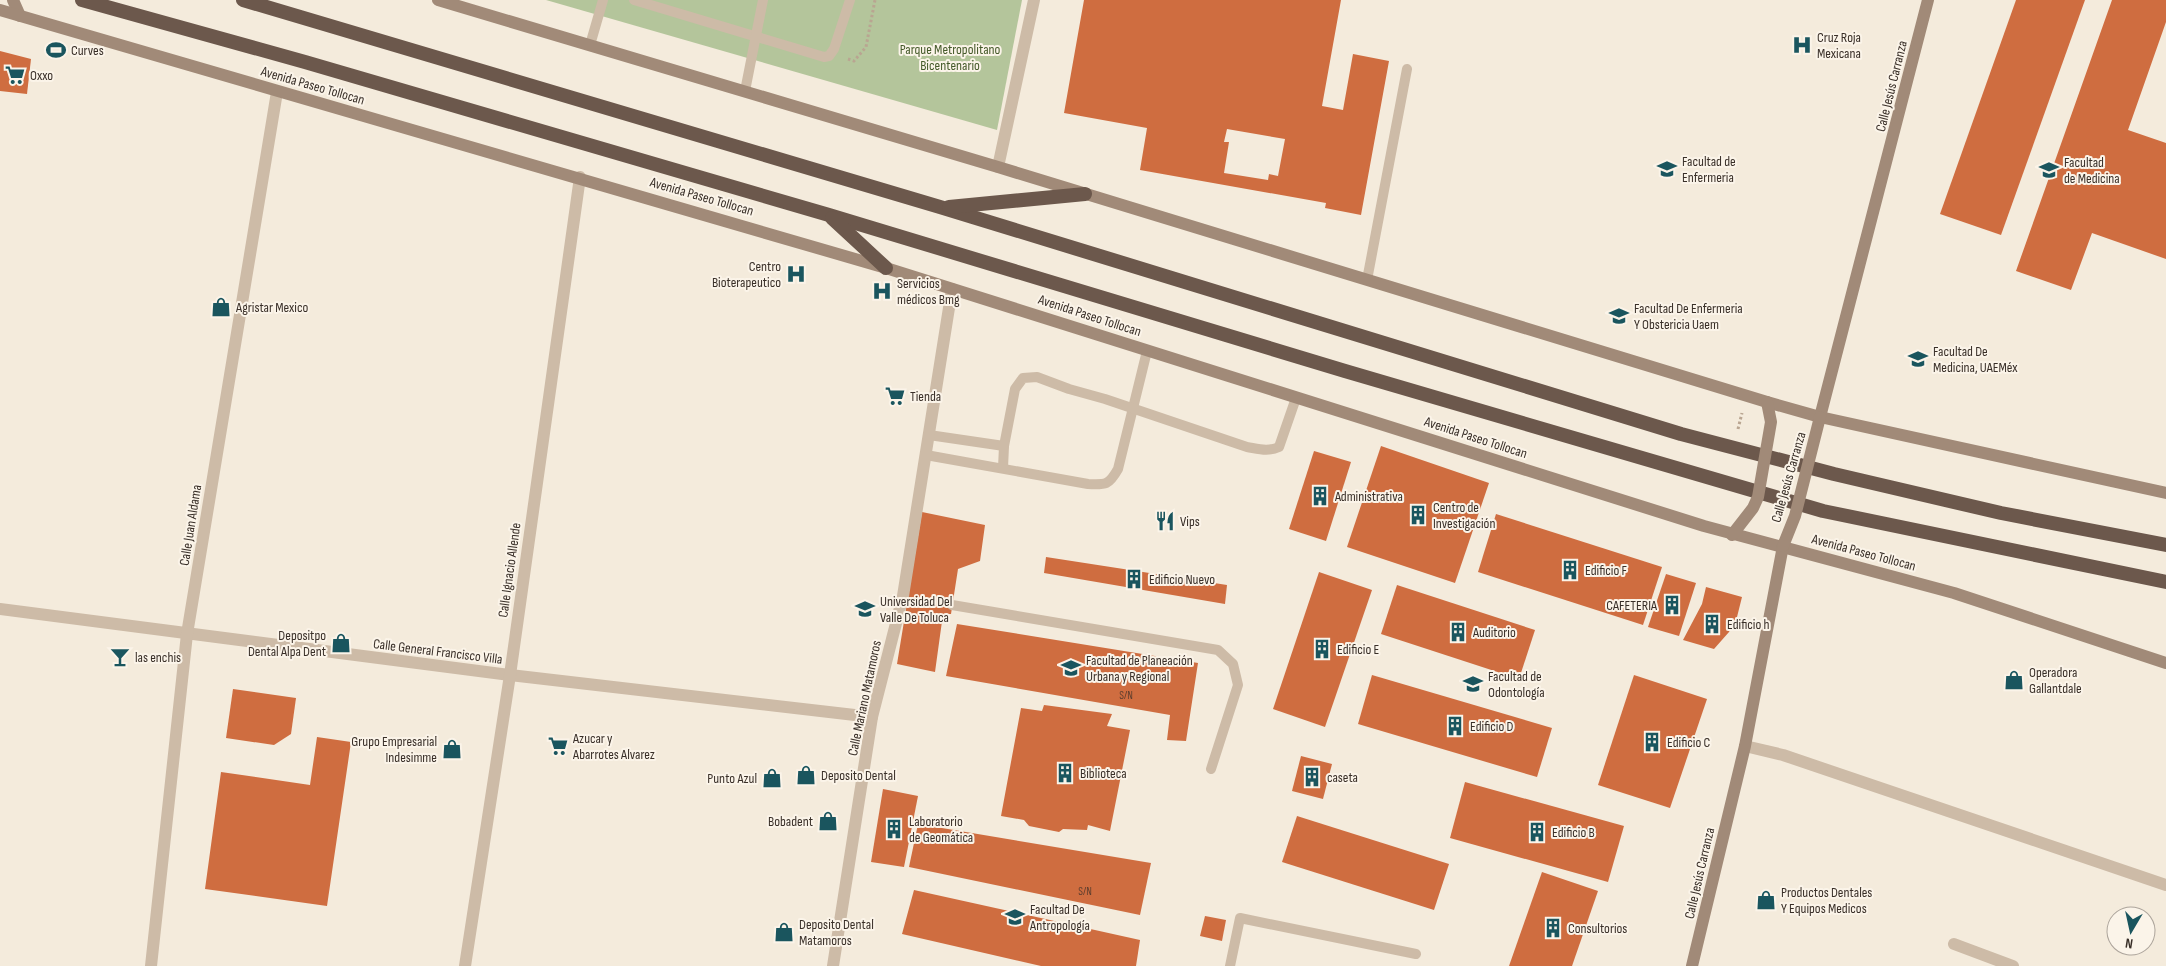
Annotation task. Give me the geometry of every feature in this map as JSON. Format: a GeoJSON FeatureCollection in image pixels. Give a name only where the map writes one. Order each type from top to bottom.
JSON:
{"type":"FeatureCollection","features":[{"type":"Feature","properties":{"kind":"highway","name":"Avenida Paseo Tollocan"},"geometry":{"type":"LineString","coordinates":[[82,0],[304,62],[829,215],[1345,371],[1823,511],[2166,582]]}},
{"type":"Feature","properties":{"kind":"highway"},"geometry":{"type":"LineString","coordinates":[[243,0],[940,207],[1681,434],[1834,474],[2001,513],[2166,546]]}},
{"type":"Feature","properties":{"kind":"highway"},"geometry":{"type":"LineString","coordinates":[[940,207],[1085,194]]}},
{"type":"Feature","properties":{"kind":"highway"},"geometry":{"type":"LineString","coordinates":[[829,215],[886,268]]}},
{"type":"Feature","properties":{"kind":"main road"},"geometry":{"type":"LineString","coordinates":[[13,0],[20,16]]}},
{"type":"Feature","properties":{"kind":"main road"},"geometry":{"type":"LineString","coordinates":[[438,0],[998,167],[1820,417],[2166,493]]}},
{"type":"Feature","properties":{"kind":"main road","name":"Calle Jesús Carranza"},"geometry":{"type":"LineString","coordinates":[[1692,966],[1745,746],[1783,546],[1795,516],[1928,0]]}},
{"type":"Feature","properties":{"kind":"main road","name":"Avenida Paseo Tollocan"},"geometry":{"type":"LineString","coordinates":[[0,10],[277,92],[580,177],[886,268],[1732,535],[1783,546],[1954,593],[2166,664]]}},
{"type":"Feature","properties":{"kind":"main road"},"geometry":{"type":"LineString","coordinates":[[1732,535],[1753,508],[1758,496],[1772,422],[1768,402]]}},
{"type":"Feature","properties":{"kind":"street"},"geometry":{"type":"LineString","coordinates":[[998,167],[1034,0]]}},
{"type":"Feature","properties":{"kind":"street","name":"Calle Juan Aldama"},"geometry":{"type":"LineString","coordinates":[[151,966],[187,634],[277,92]]}},
{"type":"Feature","properties":{"kind":"street","name":"Calle Ignacio Allende"},"geometry":{"type":"LineString","coordinates":[[465,966],[510,675],[580,177]]}},
{"type":"Feature","properties":{"kind":"street","name":"Calle Mariano Matamoros"},"geometry":{"type":"LineString","coordinates":[[833,966],[872,717],[905,597],[952,289]]}},
{"type":"Feature","properties":{"kind":"street","name":"Calle General Francisco Villa"},"geometry":{"type":"LineString","coordinates":[[0,609],[510,675],[872,717]]}},
{"type":"Feature","properties":{"kind":"street"},"geometry":{"type":"LineString","coordinates":[[1745,746],[1783,755],[2166,885]]}},
{"type":"Feature","properties":{"kind":"street"},"geometry":{"type":"LineString","coordinates":[[1954,944],[2013,966]]}},
{"type":"Feature","properties":{"kind":"lane"},"geometry":{"type":"LineString","coordinates":[[590,45],[603,0]]}},
{"type":"Feature","properties":{"kind":"lane"},"geometry":{"type":"LineString","coordinates":[[634,0],[818,56],[829,56],[834,49],[850,0]]}},
{"type":"Feature","properties":{"kind":"lane"},"geometry":{"type":"LineString","coordinates":[[745,92],[763,0]]}},
{"type":"Feature","properties":{"kind":"lane"},"geometry":{"type":"LineString","coordinates":[[1367,280],[1407,68]]}},
{"type":"Feature","properties":{"kind":"lane"},"geometry":{"type":"LineString","coordinates":[[926,455],[1088,484],[1103,485],[1112,480],[1118,468],[1147,351]]}},
{"type":"Feature","properties":{"kind":"lane"},"geometry":{"type":"LineString","coordinates":[[1003,468],[1004,446],[1015,389],[1018,383],[1029,376],[1038,377],[1069,389],[1133,408],[1247,447],[1271,451],[1279,447],[1296,398]]}},
{"type":"Feature","properties":{"kind":"lane"},"geometry":{"type":"LineString","coordinates":[[929,434],[1004,446]]}},
{"type":"Feature","properties":{"kind":"lane"},"geometry":{"type":"LineString","coordinates":[[952,605],[1218,650],[1233,664],[1238,685],[1211,769]]}},
{"type":"Feature","properties":{"kind":"lane"},"geometry":{"type":"LineString","coordinates":[[1230,966],[1240,918],[1416,954]]}},
{"type":"Feature","properties":{"kind":"path"},"geometry":{"type":"LineString","coordinates":[[829,56],[854,61],[866,46],[876,0]]}},
{"type":"Feature","properties":{"kind":"green space","name":"Parque Metropolitano Bicentenario"},"geometry":{"type":"Polygon","coordinates":[[[546,0],[1022,0],[997,130],[546,0]]]}},
{"type":"Feature","properties":{"kind":"building"},"geometry":{"type":"Polygon","coordinates":[[[1084,0],[1341,0],[1322,106],[1343,110],[1353,54],[1389,61],[1361,215],[1325,208],[1326,203],[1140,170],[1147,128],[1064,113],[1084,0]],[[1227,129],[1224,142],[1229,142],[1224,173],[1268,180],[1269,174],[1278,176],[1285,139],[1227,129]]]}},
{"type":"Feature","properties":{"kind":"building"},"geometry":{"type":"Polygon","coordinates":[[[2016,0],[2085,0],[2001,235],[1940,214],[2016,0]]]}},
{"type":"Feature","properties":{"kind":"building"},"geometry":{"type":"Polygon","coordinates":[[[2112,0],[2166,0],[2166,22],[2128,130],[2166,143],[2166,259],[2092,233],[2071,290],[2016,271],[2112,0]]]}},
{"type":"Feature","properties":{"kind":"building","name":"Oxxo"},"geometry":{"type":"Polygon","coordinates":[[[0,51],[31,59],[27,94],[0,91],[0,51]]]}},
{"type":"Feature","properties":{"kind":"building","name":"Centro de Investigación"},"geometry":{"type":"Polygon","coordinates":[[[1381,446],[1489,483],[1455,583],[1347,547],[1381,446]]]}},
{"type":"Feature","properties":{"kind":"building","name":"Administrativa"},"geometry":{"type":"Polygon","coordinates":[[[1314,451],[1351,462],[1326,541],[1289,529],[1314,451]]]}},
{"type":"Feature","properties":{"kind":"building"},"geometry":{"type":"Polygon","coordinates":[[[922,512],[985,525],[980,561],[958,569],[951,614],[943,614],[935,672],[897,664],[922,512]]]}},
{"type":"Feature","properties":{"kind":"building","name":"Edificio F"},"geometry":{"type":"Polygon","coordinates":[[[1496,514],[1662,567],[1643,625],[1478,572],[1496,514]]]}},
{"type":"Feature","properties":{"kind":"building","name":"Edificio Nuevo"},"geometry":{"type":"Polygon","coordinates":[[[1046,557],[1227,585],[1225,604],[1044,573],[1046,557]]]}},
{"type":"Feature","properties":{"kind":"building","name":"Edificio E"},"geometry":{"type":"Polygon","coordinates":[[[1319,572],[1372,590],[1325,727],[1273,709],[1319,572]]]}},
{"type":"Feature","properties":{"kind":"building","name":"CAFETERIA"},"geometry":{"type":"Polygon","coordinates":[[[1666,574],[1696,583],[1679,636],[1648,627],[1666,574]]]}},
{"type":"Feature","properties":{"kind":"building","name":"Auditorio"},"geometry":{"type":"Polygon","coordinates":[[[1397,585],[1535,630],[1519,679],[1381,634],[1397,585]]]}},
{"type":"Feature","properties":{"kind":"building","name":"Edificio h"},"geometry":{"type":"Polygon","coordinates":[[[1706,587],[1742,597],[1737,617],[1729,632],[1714,649],[1683,640],[1702,604],[1706,587]]]}},
{"type":"Feature","properties":{"kind":"building"},"geometry":{"type":"Polygon","coordinates":[[[957,624],[1198,663],[1186,741],[1167,740],[1170,715],[946,676],[957,624]]]}},
{"type":"Feature","properties":{"kind":"building","name":"Edificio D"},"geometry":{"type":"Polygon","coordinates":[[[1372,675],[1552,728],[1537,777],[1358,724],[1372,675]]]}},
{"type":"Feature","properties":{"kind":"building","name":"Edificio C"},"geometry":{"type":"Polygon","coordinates":[[[1634,675],[1707,699],[1670,808],[1598,785],[1634,675]]]}},
{"type":"Feature","properties":{"kind":"building"},"geometry":{"type":"Polygon","coordinates":[[[233,689],[296,698],[291,734],[274,745],[226,738],[233,689]]]}},
{"type":"Feature","properties":{"kind":"building","name":"Biblioteca"},"geometry":{"type":"Polygon","coordinates":[[[1044,705],[1112,714],[1107,726],[1130,730],[1110,831],[1088,825],[1087,830],[1063,829],[1059,832],[1029,826],[1024,820],[1001,816],[1021,708],[1042,711],[1044,705]]]}},
{"type":"Feature","properties":{"kind":"building"},"geometry":{"type":"Polygon","coordinates":[[[317,737],[351,742],[327,906],[205,889],[221,772],[310,785],[317,737]]]}},
{"type":"Feature","properties":{"kind":"building","name":"caseta"},"geometry":{"type":"Polygon","coordinates":[[[1301,756],[1332,764],[1323,799],[1292,791],[1301,756]]]}},
{"type":"Feature","properties":{"kind":"building","name":"Edificio B"},"geometry":{"type":"Polygon","coordinates":[[[1465,782],[1624,826],[1608,882],[1450,838],[1465,782]]]}},
{"type":"Feature","properties":{"kind":"building","name":"Laboratorio de Geomática"},"geometry":{"type":"Polygon","coordinates":[[[883,789],[918,796],[904,867],[871,862],[883,789]]]}},
{"type":"Feature","properties":{"kind":"building"},"geometry":{"type":"Polygon","coordinates":[[[1297,816],[1449,864],[1434,910],[1282,862],[1297,816]]]}},
{"type":"Feature","properties":{"kind":"building"},"geometry":{"type":"Polygon","coordinates":[[[918,824],[1151,863],[1140,915],[909,867],[918,824]]]}},
{"type":"Feature","properties":{"kind":"building","name":"Consultorios"},"geometry":{"type":"Polygon","coordinates":[[[1542,872],[1598,891],[1572,966],[1509,966],[1542,872]]]}},
{"type":"Feature","properties":{"kind":"building"},"geometry":{"type":"Polygon","coordinates":[[[914,890],[1140,940],[1136,966],[1041,966],[902,934],[914,890]]]}},
{"type":"Feature","properties":{"kind":"building"},"geometry":{"type":"Polygon","coordinates":[[[1205,916],[1226,920],[1222,941],[1200,936],[1205,916]]]}},
{"type":"Feature","properties":{"kind":"place","name":"Cruz Roja Mexicana"},"geometry":{"type":"Point","coordinates":[1802,45]}},
{"type":"Feature","properties":{"kind":"place","name":"Curves"},"geometry":{"type":"Point","coordinates":[56,50]}},
{"type":"Feature","properties":{"kind":"place","name":"Oxxo"},"geometry":{"type":"Point","coordinates":[15,75]}},
{"type":"Feature","properties":{"kind":"place","name":"Facultad de Enfermeria"},"geometry":{"type":"Point","coordinates":[1667,169]}},
{"type":"Feature","properties":{"kind":"place","name":"Facultad de Medicina"},"geometry":{"type":"Point","coordinates":[2049,170]}},
{"type":"Feature","properties":{"kind":"place","name":"Centro Bioterapeutico"},"geometry":{"type":"Point","coordinates":[796,274]}},
{"type":"Feature","properties":{"kind":"place","name":"Servicios médicos Bmg"},"geometry":{"type":"Point","coordinates":[882,291]}},
{"type":"Feature","properties":{"kind":"place","name":"Agristar Mexico"},"geometry":{"type":"Point","coordinates":[221,307]}},
{"type":"Feature","properties":{"kind":"place","name":"Facultad De Enfermeria Y Obstericia Uaem"},"geometry":{"type":"Point","coordinates":[1619,316]}},
{"type":"Feature","properties":{"kind":"place","name":"Facultad De Medicina, UAEMéx"},"geometry":{"type":"Point","coordinates":[1918,359]}},
{"type":"Feature","properties":{"kind":"place","name":"Tienda"},"geometry":{"type":"Point","coordinates":[895,396]}},
{"type":"Feature","properties":{"kind":"place","name":"Administrativa"},"geometry":{"type":"Point","coordinates":[1320,496]}},
{"type":"Feature","properties":{"kind":"place","name":"Centro de Investigación"},"geometry":{"type":"Point","coordinates":[1418,515]}},
{"type":"Feature","properties":{"kind":"place","name":"Vips"},"geometry":{"type":"Point","coordinates":[1165,521]}},
{"type":"Feature","properties":{"kind":"place","name":"Edificio F"},"geometry":{"type":"Point","coordinates":[1570,570]}},
{"type":"Feature","properties":{"kind":"place","name":"Edificio Nuevo"},"geometry":{"type":"Point","coordinates":[1134,579]}},
{"type":"Feature","properties":{"kind":"place","name":"CAFETERIA"},"geometry":{"type":"Point","coordinates":[1672,605]}},
{"type":"Feature","properties":{"kind":"place","name":"Universidad Del Valle De Toluca"},"geometry":{"type":"Point","coordinates":[865,609]}},
{"type":"Feature","properties":{"kind":"place","name":"Edificio h"},"geometry":{"type":"Point","coordinates":[1712,624]}},
{"type":"Feature","properties":{"kind":"place","name":"Auditorio"},"geometry":{"type":"Point","coordinates":[1458,632]}},
{"type":"Feature","properties":{"kind":"place","name":"Depositpo Dental Alpa Dent"},"geometry":{"type":"Point","coordinates":[341,643]}},
{"type":"Feature","properties":{"kind":"place","name":"Edificio E"},"geometry":{"type":"Point","coordinates":[1322,649]}},
{"type":"Feature","properties":{"kind":"place","name":"las enchis"},"geometry":{"type":"Point","coordinates":[120,657]}},
{"type":"Feature","properties":{"kind":"place","name":"Facultad de Planeación Urbana y Regional"},"geometry":{"type":"Point","coordinates":[1071,668]}},
{"type":"Feature","properties":{"kind":"place","name":"Operadora Gallantdale"},"geometry":{"type":"Point","coordinates":[2014,680]}},
{"type":"Feature","properties":{"kind":"place","name":"Facultad de Odontología"},"geometry":{"type":"Point","coordinates":[1473,684]}},
{"type":"Feature","properties":{"kind":"place","name":"Edificio D"},"geometry":{"type":"Point","coordinates":[1455,726]}},
{"type":"Feature","properties":{"kind":"place","name":"Edificio C"},"geometry":{"type":"Point","coordinates":[1652,742]}},
{"type":"Feature","properties":{"kind":"place","name":"Azucar y Abarrotes Alvarez"},"geometry":{"type":"Point","coordinates":[558,746]}},
{"type":"Feature","properties":{"kind":"place","name":"Grupo Empresarial Indesimme"},"geometry":{"type":"Point","coordinates":[452,749]}},
{"type":"Feature","properties":{"kind":"place","name":"Biblioteca"},"geometry":{"type":"Point","coordinates":[1065,773]}},
{"type":"Feature","properties":{"kind":"place","name":"Deposito Dental"},"geometry":{"type":"Point","coordinates":[806,775]}},
{"type":"Feature","properties":{"kind":"place","name":"caseta"},"geometry":{"type":"Point","coordinates":[1312,777]}},
{"type":"Feature","properties":{"kind":"place","name":"Punto Azul"},"geometry":{"type":"Point","coordinates":[772,778]}},
{"type":"Feature","properties":{"kind":"place","name":"Bobadent"},"geometry":{"type":"Point","coordinates":[828,821]}},
{"type":"Feature","properties":{"kind":"place","name":"Laboratorio de Geomática"},"geometry":{"type":"Point","coordinates":[894,829]}},
{"type":"Feature","properties":{"kind":"place","name":"Edificio B"},"geometry":{"type":"Point","coordinates":[1537,832]}},
{"type":"Feature","properties":{"kind":"place","name":"Productos Dentales Y Equipos Medicos"},"geometry":{"type":"Point","coordinates":[1766,900]}},
{"type":"Feature","properties":{"kind":"place","name":"Facultad De Antropología"},"geometry":{"type":"Point","coordinates":[1015,917]}},
{"type":"Feature","properties":{"kind":"place","name":"Consultorios"},"geometry":{"type":"Point","coordinates":[1553,928]}},
{"type":"Feature","properties":{"kind":"place","name":"Deposito Dental Matamoros"},"geometry":{"type":"Point","coordinates":[784,932]}}]}
